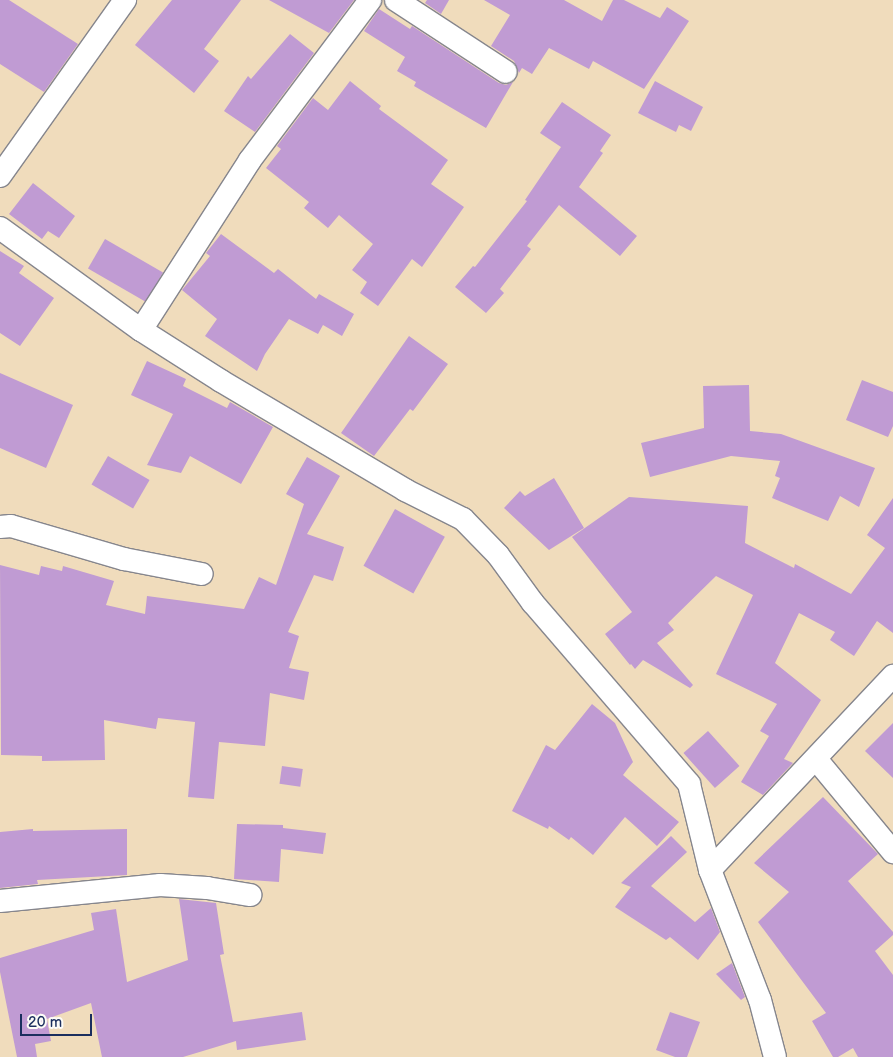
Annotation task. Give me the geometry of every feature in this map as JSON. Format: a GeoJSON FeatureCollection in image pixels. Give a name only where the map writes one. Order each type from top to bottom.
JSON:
{"type":"FeatureCollection","features":[{"type":"Feature","properties":{"kind":"street"},"geometry":{"type":"LineString","coordinates":[[0,176],[125,0]]}},
{"type":"Feature","properties":{"kind":"street"},"geometry":{"type":"LineString","coordinates":[[142,330],[250,160],[370,0]]}},
{"type":"Feature","properties":{"kind":"street"},"geometry":{"type":"LineString","coordinates":[[396,0],[506,72]]}},
{"type":"Feature","properties":{"kind":"street"},"geometry":{"type":"LineString","coordinates":[[0,228],[142,330],[221,381],[405,490],[463,520],[498,555],[533,603],[689,784],[710,870],[760,1000],[775,1057]]}},
{"type":"Feature","properties":{"kind":"street"},"geometry":{"type":"LineString","coordinates":[[0,527],[11,526],[124,559],[202,574]]}},
{"type":"Feature","properties":{"kind":"street"},"geometry":{"type":"LineString","coordinates":[[710,870],[893,676]]}},
{"type":"Feature","properties":{"kind":"street"},"geometry":{"type":"LineString","coordinates":[[816,759],[893,852]]}},
{"type":"Feature","properties":{"kind":"street"},"geometry":{"type":"LineString","coordinates":[[0,901],[160,885],[207,888],[250,895]]}},
{"type":"Feature","properties":{"kind":"building"},"geometry":{"type":"Polygon","coordinates":[[[0,0],[9,0],[78,44],[44,92],[0,64],[0,0]]]}},
{"type":"Feature","properties":{"kind":"building"},"geometry":{"type":"Polygon","coordinates":[[[172,0],[241,0],[204,49],[219,61],[194,93],[135,45],[172,0]]]}},
{"type":"Feature","properties":{"kind":"building"},"geometry":{"type":"Polygon","coordinates":[[[269,0],[354,0],[329,33],[269,0]]]}},
{"type":"Feature","properties":{"kind":"building"},"geometry":{"type":"Polygon","coordinates":[[[427,0],[449,0],[441,14],[425,3],[427,0]]]}},
{"type":"Feature","properties":{"kind":"building"},"geometry":{"type":"Polygon","coordinates":[[[484,0],[564,0],[602,21],[613,0],[624,0],[660,18],[667,7],[689,21],[644,89],[593,61],[589,69],[549,48],[532,74],[522,68],[519,73],[514,61],[491,46],[510,15],[484,0]]]}},
{"type":"Feature","properties":{"kind":"building"},"geometry":{"type":"Polygon","coordinates":[[[379,9],[410,29],[412,26],[499,83],[506,85],[513,82],[486,128],[414,86],[416,82],[397,71],[405,57],[364,31],[379,9]]]}},
{"type":"Feature","properties":{"kind":"building"},"geometry":{"type":"Polygon","coordinates":[[[290,34],[314,53],[255,132],[224,111],[248,76],[251,79],[290,34]]]}},
{"type":"Feature","properties":{"kind":"building"},"geometry":{"type":"Polygon","coordinates":[[[350,81],[381,106],[379,109],[448,160],[431,184],[464,207],[422,267],[412,259],[378,306],[360,293],[367,282],[352,270],[373,244],[339,215],[328,228],[304,208],[309,202],[266,168],[281,149],[277,146],[313,98],[328,110],[350,81]]]}},
{"type":"Feature","properties":{"kind":"building"},"geometry":{"type":"Polygon","coordinates":[[[655,81],[703,107],[691,131],[679,125],[676,132],[638,113],[655,81]]]}},
{"type":"Feature","properties":{"kind":"building"},"geometry":{"type":"Polygon","coordinates":[[[562,102],[611,135],[600,151],[603,153],[579,187],[637,236],[620,256],[559,205],[527,246],[531,249],[500,289],[504,293],[486,313],[455,287],[473,266],[475,267],[527,201],[525,200],[561,147],[540,133],[562,102]]]}},
{"type":"Feature","properties":{"kind":"building"},"geometry":{"type":"Polygon","coordinates":[[[33,183],[75,216],[59,238],[48,231],[42,239],[9,214],[33,183]]]}},
{"type":"Feature","properties":{"kind":"building"},"geometry":{"type":"Polygon","coordinates":[[[221,234],[274,273],[278,269],[316,299],[319,294],[354,314],[342,336],[323,325],[318,334],[289,319],[265,354],[257,371],[205,336],[217,319],[182,290],[210,256],[206,253],[221,234]]]}},
{"type":"Feature","properties":{"kind":"building"},"geometry":{"type":"Polygon","coordinates":[[[105,239],[163,272],[146,302],[88,268],[105,239]]]}},
{"type":"Feature","properties":{"kind":"building"},"geometry":{"type":"Polygon","coordinates":[[[0,251],[24,266],[19,273],[54,298],[20,346],[0,333],[0,251]]]}},
{"type":"Feature","properties":{"kind":"building"},"geometry":{"type":"Polygon","coordinates":[[[409,336],[448,364],[413,411],[410,409],[374,456],[341,433],[409,336]]]}},
{"type":"Feature","properties":{"kind":"building"},"geometry":{"type":"Polygon","coordinates":[[[147,361],[186,379],[183,386],[227,408],[230,402],[273,427],[241,484],[190,456],[181,473],[147,465],[173,414],[131,395],[147,361]]]}},
{"type":"Feature","properties":{"kind":"building"},"geometry":{"type":"Polygon","coordinates":[[[0,373],[73,405],[46,468],[0,448],[0,373]]]}},
{"type":"Feature","properties":{"kind":"building"},"geometry":{"type":"Polygon","coordinates":[[[862,380],[893,392],[893,426],[888,437],[846,420],[862,380]]]}},
{"type":"Feature","properties":{"kind":"building"},"geometry":{"type":"Polygon","coordinates":[[[749,385],[750,431],[781,434],[875,468],[859,507],[840,496],[828,521],[772,498],[780,478],[775,476],[780,461],[731,456],[650,477],[641,443],[704,428],[703,386],[749,385]]]}},
{"type":"Feature","properties":{"kind":"building"},"geometry":{"type":"Polygon","coordinates":[[[108,456],[150,480],[133,509],[92,485],[108,456]]]}},
{"type":"Feature","properties":{"kind":"building"},"geometry":{"type":"Polygon","coordinates":[[[307,457],[340,476],[307,534],[344,547],[333,581],[314,575],[288,632],[299,636],[289,668],[309,672],[304,700],[270,693],[265,746],[219,742],[214,799],[188,797],[195,722],[158,718],[156,729],[104,720],[105,760],[42,761],[42,756],[1,755],[0,565],[39,575],[41,566],[62,571],[63,566],[114,581],[106,605],[145,614],[147,596],[244,609],[259,577],[276,585],[304,504],[286,494],[307,457]]]}},
{"type":"Feature","properties":{"kind":"building"},"geometry":{"type":"Polygon","coordinates":[[[554,478],[584,528],[549,550],[504,508],[520,491],[525,496],[554,478]]]}},
{"type":"Feature","properties":{"kind":"building"},"geometry":{"type":"Polygon","coordinates":[[[629,497],[748,506],[745,543],[794,568],[795,564],[851,594],[885,548],[867,535],[893,498],[893,633],[877,621],[854,656],[830,640],[835,632],[799,613],[775,663],[821,700],[784,759],[793,763],[763,795],[741,782],[769,736],[760,731],[777,704],[716,674],[753,595],[716,576],[668,623],[674,630],[657,643],[693,685],[690,688],[643,660],[635,669],[605,634],[632,612],[572,537],[629,497]]]}},
{"type":"Feature","properties":{"kind":"building"},"geometry":{"type":"Polygon","coordinates":[[[395,509],[445,537],[413,593],[363,566],[395,509]]]}},
{"type":"Feature","properties":{"kind":"building"},"geometry":{"type":"Polygon","coordinates":[[[592,704],[615,723],[633,762],[623,775],[679,822],[657,846],[625,817],[593,855],[571,837],[569,840],[549,826],[548,829],[512,811],[546,745],[555,750],[592,704]]]}},
{"type":"Feature","properties":{"kind":"building"},"geometry":{"type":"Polygon","coordinates":[[[893,723],[893,778],[865,751],[893,723]]]}},
{"type":"Feature","properties":{"kind":"building"},"geometry":{"type":"Polygon","coordinates":[[[708,731],[739,766],[715,788],[683,753],[708,731]]]}},
{"type":"Feature","properties":{"kind":"building"},"geometry":{"type":"Polygon","coordinates":[[[282,766],[303,769],[300,787],[279,784],[282,766]]]}},
{"type":"Feature","properties":{"kind":"building"},"geometry":{"type":"Polygon","coordinates":[[[823,797],[878,854],[848,881],[893,932],[893,935],[875,951],[893,975],[893,1057],[858,1057],[853,1048],[838,1057],[833,1057],[812,1021],[826,1013],[758,922],[789,892],[754,863],[823,797]]]}},
{"type":"Feature","properties":{"kind":"building"},"geometry":{"type":"Polygon","coordinates":[[[237,824],[283,825],[283,828],[326,833],[323,854],[281,849],[279,882],[234,879],[237,824]]]}},
{"type":"Feature","properties":{"kind":"building"},"geometry":{"type":"Polygon","coordinates":[[[33,829],[33,831],[127,829],[127,875],[37,880],[38,884],[0,888],[0,832],[33,829]]]}},
{"type":"Feature","properties":{"kind":"building"},"geometry":{"type":"Polygon","coordinates":[[[671,836],[687,852],[651,886],[695,922],[711,908],[720,932],[698,960],[670,937],[666,940],[615,907],[631,887],[621,883],[671,836]]]}},
{"type":"Feature","properties":{"kind":"building"},"geometry":{"type":"Polygon","coordinates":[[[179,899],[216,903],[224,954],[220,955],[233,1022],[302,1012],[306,1040],[237,1050],[236,1041],[183,1057],[102,1057],[91,1003],[47,1019],[51,1041],[35,1044],[37,1057],[17,1057],[0,972],[0,958],[94,930],[91,913],[116,909],[127,982],[188,960],[179,899]]]}},
{"type":"Feature","properties":{"kind":"building"},"geometry":{"type":"Polygon","coordinates":[[[732,963],[745,997],[741,1000],[716,974],[732,963]]]}},
{"type":"Feature","properties":{"kind":"building"},"geometry":{"type":"Polygon","coordinates":[[[670,1012],[700,1022],[687,1057],[675,1057],[656,1050],[670,1012]]]}}]}
